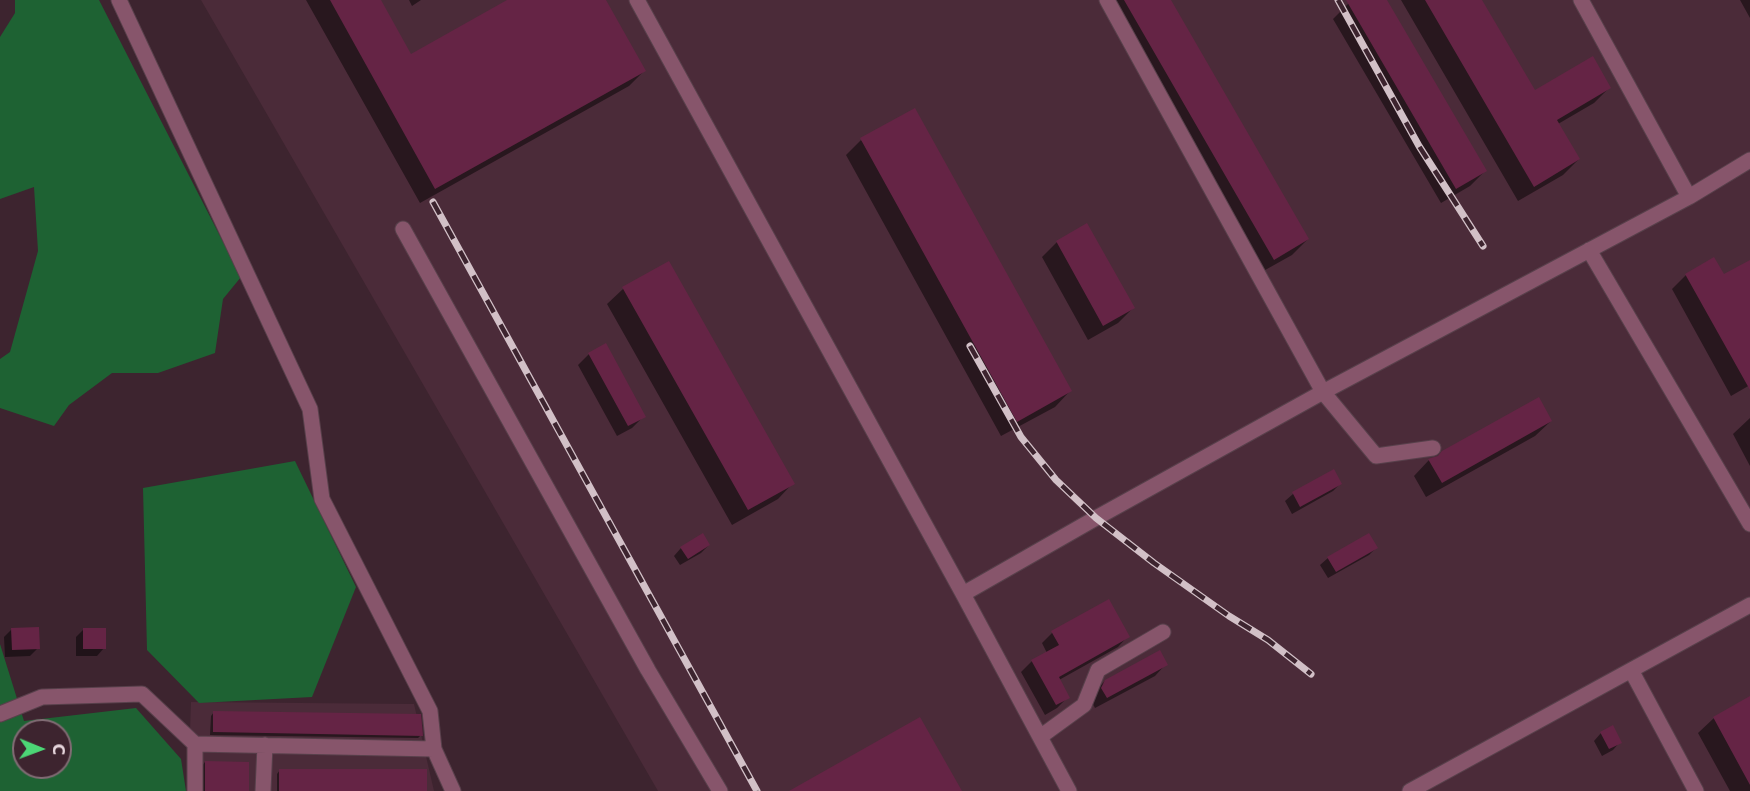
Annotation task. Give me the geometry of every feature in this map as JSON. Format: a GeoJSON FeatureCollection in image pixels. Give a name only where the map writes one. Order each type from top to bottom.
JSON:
{"type":"FeatureCollection","features":[{"type":"Feature","properties":{"kind":"lane"},"geometry":{"type":"LineString","coordinates":[[119,0],[310,410],[322,499],[430,711],[434,749],[453,791]]}},
{"type":"Feature","properties":{"kind":"lane"},"geometry":{"type":"LineString","coordinates":[[637,0],[1070,791]]}},
{"type":"Feature","properties":{"kind":"lane"},"geometry":{"type":"LineString","coordinates":[[1107,0],[1323,393],[1376,456],[1433,448]]}},
{"type":"Feature","properties":{"kind":"lane"},"geometry":{"type":"LineString","coordinates":[[1581,0],[1689,197]]}},
{"type":"Feature","properties":{"kind":"lane"},"geometry":{"type":"LineString","coordinates":[[963,594],[1323,393],[1689,197],[1750,160]]}},
{"type":"Feature","properties":{"kind":"lane"},"geometry":{"type":"LineString","coordinates":[[403,230],[648,670],[720,791]]}},
{"type":"Feature","properties":{"kind":"lane"},"geometry":{"type":"LineString","coordinates":[[1589,250],[1750,524]]}},
{"type":"Feature","properties":{"kind":"lane"},"geometry":{"type":"LineString","coordinates":[[1410,791],[1750,605]]}},
{"type":"Feature","properties":{"kind":"lane"},"geometry":{"type":"LineString","coordinates":[[1040,737],[1084,705],[1098,670],[1163,632]]}},
{"type":"Feature","properties":{"kind":"lane"},"geometry":{"type":"LineString","coordinates":[[1631,670],[1696,791]]}},
{"type":"Feature","properties":{"kind":"lane"},"geometry":{"type":"LineString","coordinates":[[0,714],[42,697],[142,694],[195,744],[434,749]]}},
{"type":"Feature","properties":{"kind":"lane"},"geometry":{"type":"LineString","coordinates":[[195,744],[195,791]]}},
{"type":"Feature","properties":{"kind":"lane"},"geometry":{"type":"LineString","coordinates":[[263,791],[265,745]]}},
{"type":"Feature","properties":{"kind":"shaded area"},"geometry":{"type":"Polygon","coordinates":[[[201,0],[1750,0],[1750,791],[658,791],[201,0]]]}},
{"type":"Feature","properties":{"kind":"shaded area"},"geometry":{"type":"Polygon","coordinates":[[[191,702],[414,704],[434,791],[188,791],[191,702]]]}},
{"type":"Feature","properties":{"kind":"green space"},"geometry":{"type":"Polygon","coordinates":[[[15,0],[99,0],[241,277],[223,299],[215,353],[158,373],[112,373],[69,405],[54,426],[0,408],[0,359],[10,352],[38,251],[34,187],[0,199],[0,37],[15,13],[15,0]]]}},
{"type":"Feature","properties":{"kind":"green space"},"geometry":{"type":"Polygon","coordinates":[[[295,461],[356,587],[312,697],[199,703],[147,650],[143,488],[295,461]]]}},
{"type":"Feature","properties":{"kind":"green space"},"geometry":{"type":"Polygon","coordinates":[[[0,644],[23,719],[12,719],[12,779],[72,779],[72,719],[41,719],[136,708],[181,759],[186,791],[0,791],[0,644]]]}},
{"type":"Feature","properties":{"kind":"building"},"geometry":{"type":"Polygon","coordinates":[[[330,0],[381,0],[411,54],[507,0],[606,0],[646,71],[435,189],[330,0]]]}},
{"type":"Feature","properties":{"kind":"building"},"geometry":{"type":"Polygon","coordinates":[[[1124,0],[1171,0],[1309,239],[1274,260],[1124,0]]]}},
{"type":"Feature","properties":{"kind":"building"},"geometry":{"type":"Polygon","coordinates":[[[1346,0],[1387,0],[1487,171],[1456,189],[1346,0]]]}},
{"type":"Feature","properties":{"kind":"building"},"geometry":{"type":"Polygon","coordinates":[[[1425,0],[1482,0],[1535,90],[1593,56],[1611,88],[1557,120],[1580,159],[1534,187],[1425,0]]]}},
{"type":"Feature","properties":{"kind":"building"},"geometry":{"type":"Polygon","coordinates":[[[915,108],[1072,391],[1017,422],[860,138],[915,108]]]}},
{"type":"Feature","properties":{"kind":"building"},"geometry":{"type":"Polygon","coordinates":[[[1087,223],[1135,308],[1103,326],[1056,241],[1087,223]]]}},
{"type":"Feature","properties":{"kind":"building"},"geometry":{"type":"Polygon","coordinates":[[[1714,257],[1724,274],[1750,260],[1750,390],[1685,274],[1714,257]]]}},
{"type":"Feature","properties":{"kind":"building"},"geometry":{"type":"Polygon","coordinates":[[[669,261],[795,484],[748,510],[622,287],[669,261]]]}},
{"type":"Feature","properties":{"kind":"building"},"geometry":{"type":"Polygon","coordinates":[[[606,343],[646,417],[628,426],[588,353],[606,343]]]}},
{"type":"Feature","properties":{"kind":"building"},"geometry":{"type":"Polygon","coordinates":[[[1539,397],[1552,421],[1442,483],[1428,459],[1438,456],[1442,451],[1539,397]]]}},
{"type":"Feature","properties":{"kind":"building"},"geometry":{"type":"Polygon","coordinates":[[[1334,469],[1342,484],[1300,507],[1292,492],[1334,469]]]}},
{"type":"Feature","properties":{"kind":"building"},"geometry":{"type":"Polygon","coordinates":[[[703,533],[710,545],[688,559],[680,547],[703,533]]]}},
{"type":"Feature","properties":{"kind":"building"},"geometry":{"type":"Polygon","coordinates":[[[1369,533],[1378,548],[1336,572],[1327,557],[1369,533]]]}},
{"type":"Feature","properties":{"kind":"building"},"geometry":{"type":"Polygon","coordinates":[[[1109,599],[1130,637],[1059,677],[1070,698],[1056,705],[1031,660],[1059,645],[1051,631],[1109,599]]]}},
{"type":"Feature","properties":{"kind":"building"},"geometry":{"type":"Polygon","coordinates":[[[39,627],[40,649],[12,650],[11,628],[39,627]]]}},
{"type":"Feature","properties":{"kind":"building"},"geometry":{"type":"Polygon","coordinates":[[[83,628],[106,628],[106,649],[83,649],[83,628]]]}},
{"type":"Feature","properties":{"kind":"building"},"geometry":{"type":"Polygon","coordinates":[[[1160,650],[1168,665],[1107,698],[1101,688],[1105,680],[1160,650]]]}},
{"type":"Feature","properties":{"kind":"building"},"geometry":{"type":"Polygon","coordinates":[[[1750,696],[1750,785],[1713,717],[1750,696]]]}},
{"type":"Feature","properties":{"kind":"building"},"geometry":{"type":"Polygon","coordinates":[[[213,711],[421,714],[423,736],[213,732],[213,711]]]}},
{"type":"Feature","properties":{"kind":"building"},"geometry":{"type":"Polygon","coordinates":[[[920,717],[962,791],[789,791],[920,717]]]}},
{"type":"Feature","properties":{"kind":"building"},"geometry":{"type":"Polygon","coordinates":[[[1613,725],[1622,743],[1609,749],[1600,732],[1613,725]]]}},
{"type":"Feature","properties":{"kind":"building"},"geometry":{"type":"Polygon","coordinates":[[[205,761],[249,762],[249,791],[205,791],[205,761]]]}},
{"type":"Feature","properties":{"kind":"building"},"geometry":{"type":"Polygon","coordinates":[[[279,769],[427,769],[427,791],[279,791],[279,769]]]}},
{"type":"Feature","properties":{"kind":"railway"},"geometry":{"type":"LineString","coordinates":[[1338,0],[1419,146],[1483,246]]}},
{"type":"Feature","properties":{"kind":"railway"},"geometry":{"type":"LineString","coordinates":[[433,202],[757,791]]}},
{"type":"Feature","properties":{"kind":"railway"},"geometry":{"type":"LineString","coordinates":[[970,346],[1021,437],[1056,480],[1096,518],[1154,563],[1229,616],[1268,640],[1311,674]]}}]}
